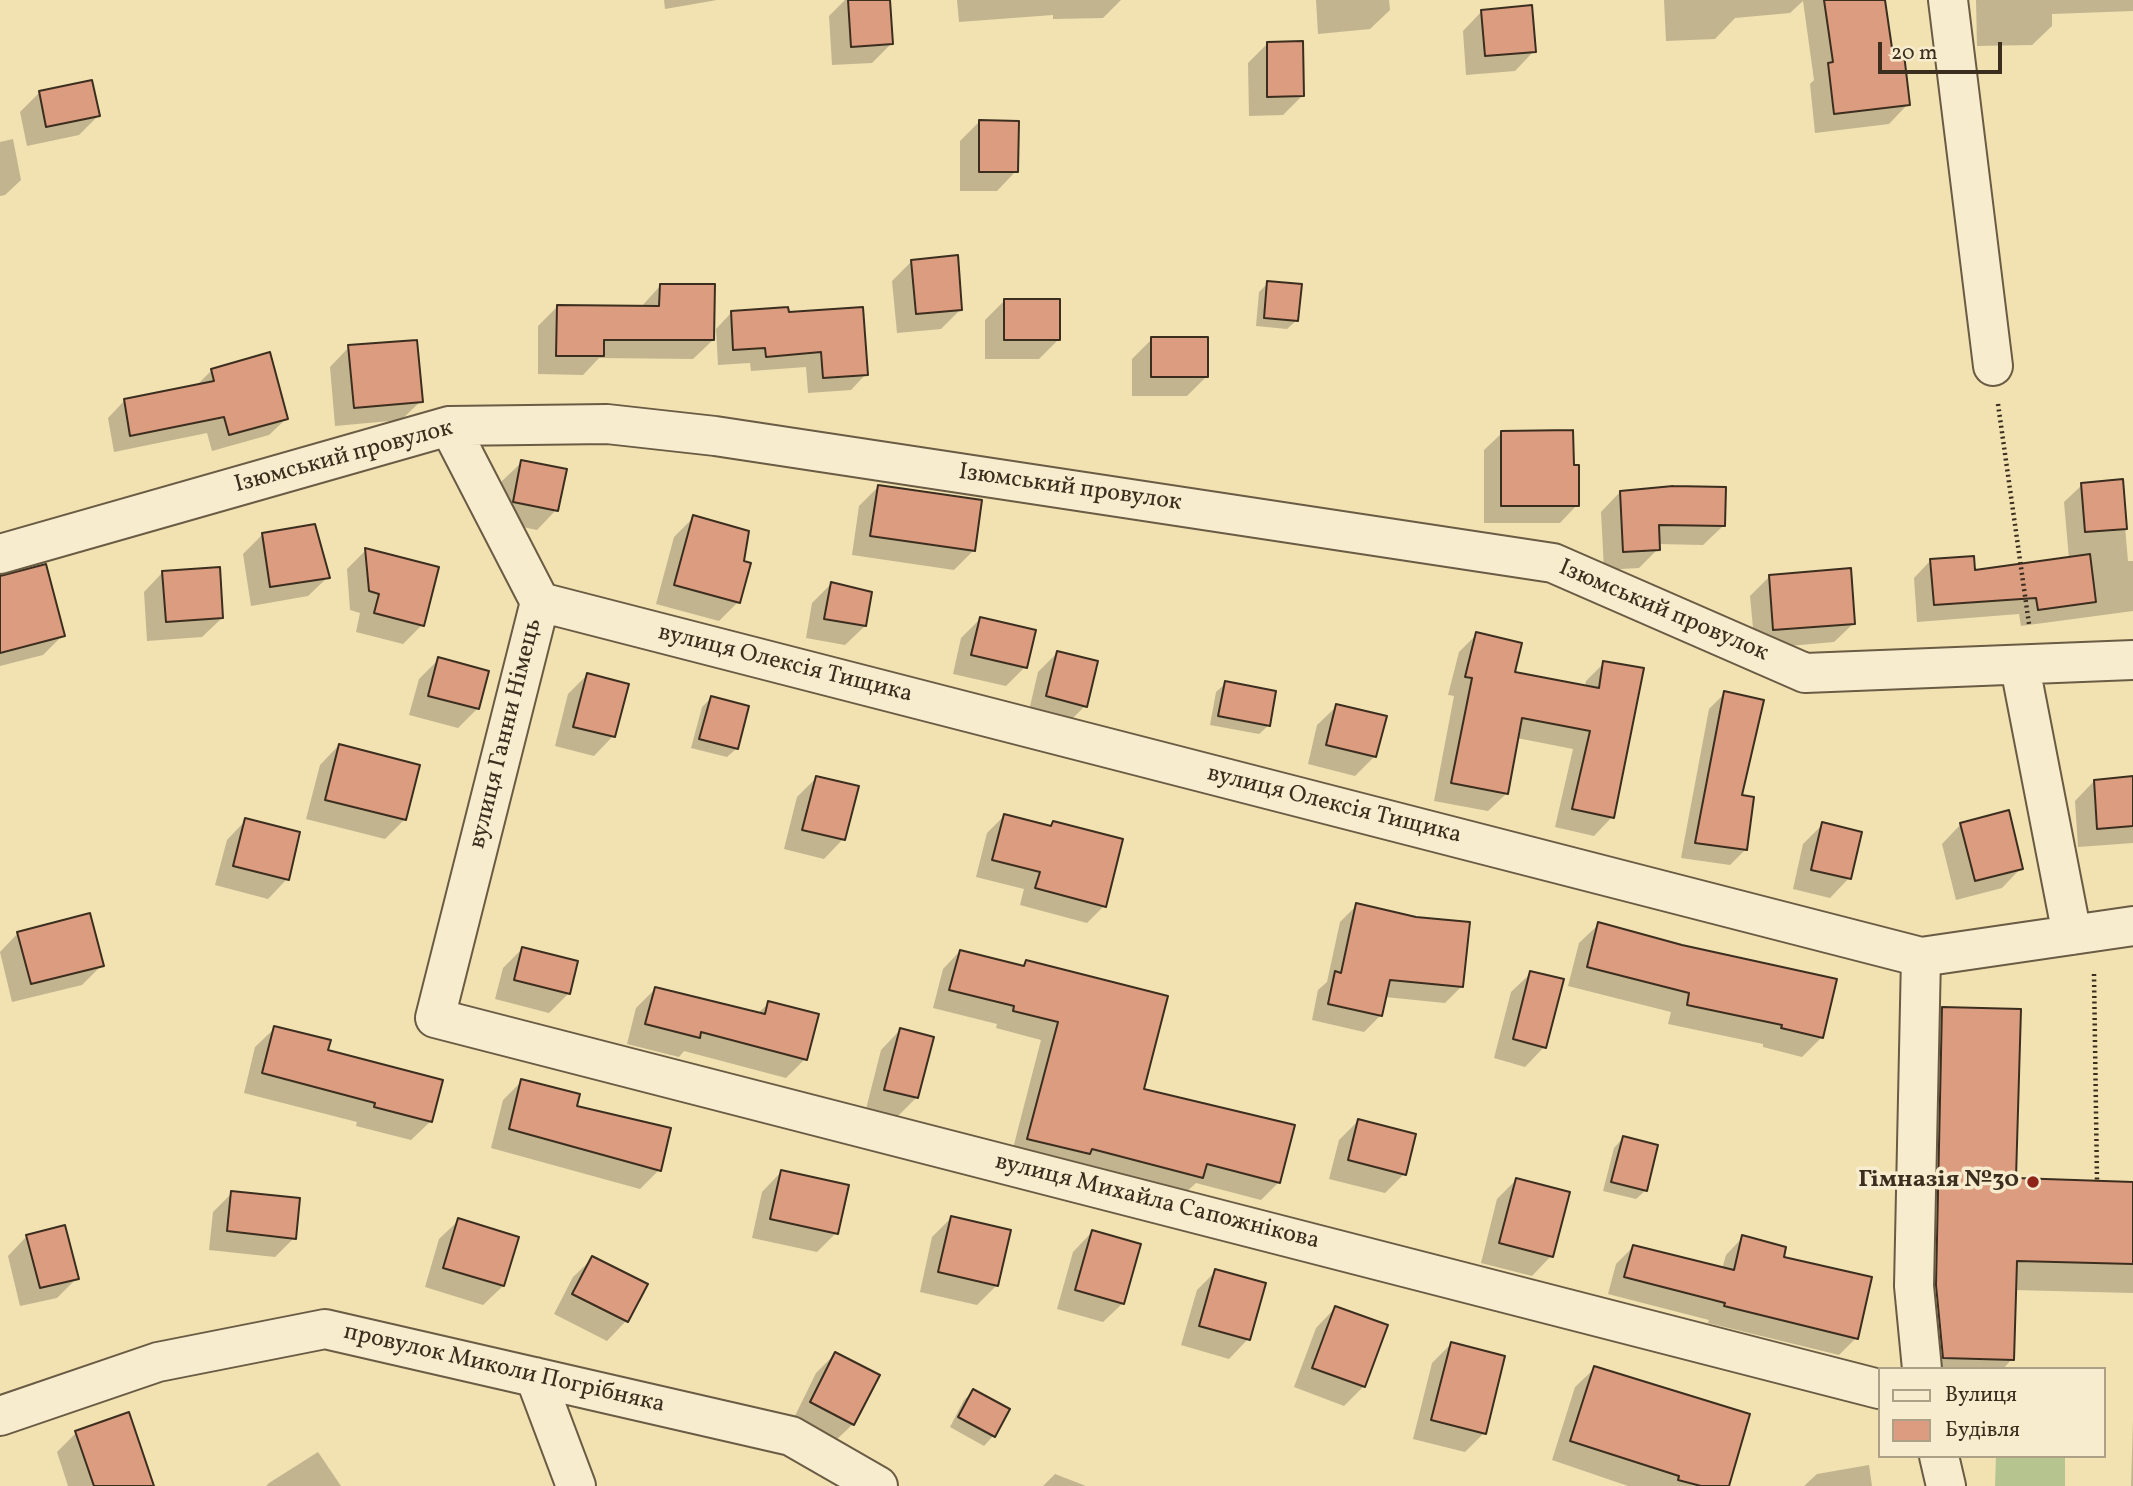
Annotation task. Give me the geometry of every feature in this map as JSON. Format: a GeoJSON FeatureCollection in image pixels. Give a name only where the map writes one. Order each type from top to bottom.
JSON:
{"type":"FeatureCollection","features":[{"type":"Feature","properties":{"kind":"street"},"geometry":{"type":"LineString","coordinates":[[1948,0],[1993,366]]}},
{"type":"Feature","properties":{"kind":"street","name":"Ізюмський провулок"},"geometry":{"type":"LineString","coordinates":[[0,554],[449,426],[607,424],[715,436],[1553,563],[1805,673],[2027,667],[2133,660]]}},
{"type":"Feature","properties":{"kind":"street","name":"вулиця Ганни Німець"},"geometry":{"type":"LineString","coordinates":[[435,1018],[540,602],[449,426]]}},
{"type":"Feature","properties":{"kind":"street","name":"вулиця Олексія Тищика"},"geometry":{"type":"LineString","coordinates":[[540,602],[1921,957],[2133,926]]}},
{"type":"Feature","properties":{"kind":"street"},"geometry":{"type":"LineString","coordinates":[[2027,667],[2072,935]]}},
{"type":"Feature","properties":{"kind":"street"},"geometry":{"type":"LineString","coordinates":[[1921,957],[1914,1286],[1922,1367]]}},
{"type":"Feature","properties":{"kind":"street","name":"вулиця Михайла Сапожнікова"},"geometry":{"type":"LineString","coordinates":[[435,1018],[1878,1389]]}},
{"type":"Feature","properties":{"kind":"street","name":"провулок Миколи Погрібняка"},"geometry":{"type":"LineString","coordinates":[[0,1416],[158,1362],[325,1329],[791,1436],[878,1486]]}},
{"type":"Feature","properties":{"kind":"street"},"geometry":{"type":"LineString","coordinates":[[535,1377],[576,1486]]}},
{"type":"Feature","properties":{"kind":"street"},"geometry":{"type":"LineString","coordinates":[[1939,1458],[1946,1486]]}},
{"type":"Feature","properties":{"kind":"path"},"geometry":{"type":"LineString","coordinates":[[1993,366],[2027,667]]}},
{"type":"Feature","properties":{"kind":"path"},"geometry":{"type":"LineString","coordinates":[[2094,973],[2097,1181]]}},
{"type":"Feature","properties":{"kind":"green space"},"geometry":{"type":"Polygon","coordinates":[[[1996,1458],[2065,1458],[2065,1486],[1995,1486],[1996,1458]]]}},
{"type":"Feature","properties":{"kind":"building"},"geometry":{"type":"Polygon","coordinates":[[[848,0],[890,0],[893,44],[851,47],[848,0]]]}},
{"type":"Feature","properties":{"kind":"building"},"geometry":{"type":"Polygon","coordinates":[[[1824,0],[1885,0],[1893,55],[1904,54],[1910,105],[1834,114],[1828,63],[1833,62],[1824,0]]]}},
{"type":"Feature","properties":{"kind":"building"},"geometry":{"type":"Polygon","coordinates":[[[1532,5],[1536,52],[1485,56],[1481,10],[1532,5]]]}},
{"type":"Feature","properties":{"kind":"building"},"geometry":{"type":"Polygon","coordinates":[[[1303,41],[1304,96],[1267,97],[1267,42],[1303,41]]]}},
{"type":"Feature","properties":{"kind":"building"},"geometry":{"type":"Polygon","coordinates":[[[92,80],[100,116],[46,127],[39,91],[92,80]]]}},
{"type":"Feature","properties":{"kind":"building"},"geometry":{"type":"Polygon","coordinates":[[[979,120],[1019,121],[1018,172],[979,172],[979,120]]]}},
{"type":"Feature","properties":{"kind":"building"},"geometry":{"type":"Polygon","coordinates":[[[958,255],[962,310],[916,314],[911,260],[958,255]]]}},
{"type":"Feature","properties":{"kind":"building"},"geometry":{"type":"Polygon","coordinates":[[[1267,281],[1302,284],[1298,321],[1264,318],[1267,281]]]}},
{"type":"Feature","properties":{"kind":"building"},"geometry":{"type":"Polygon","coordinates":[[[660,284],[715,284],[714,340],[604,340],[604,356],[556,356],[557,305],[659,306],[660,284]]]}},
{"type":"Feature","properties":{"kind":"building"},"geometry":{"type":"Polygon","coordinates":[[[1004,299],[1060,299],[1060,340],[1004,340],[1004,299]]]}},
{"type":"Feature","properties":{"kind":"building"},"geometry":{"type":"Polygon","coordinates":[[[788,307],[789,312],[863,307],[868,375],[823,378],[821,352],[766,357],[765,348],[733,350],[731,311],[788,307]]]}},
{"type":"Feature","properties":{"kind":"building"},"geometry":{"type":"Polygon","coordinates":[[[1151,337],[1208,337],[1208,377],[1151,377],[1151,337]]]}},
{"type":"Feature","properties":{"kind":"building"},"geometry":{"type":"Polygon","coordinates":[[[417,340],[423,402],[354,408],[348,345],[417,340]]]}},
{"type":"Feature","properties":{"kind":"building"},"geometry":{"type":"Polygon","coordinates":[[[270,352],[288,419],[229,435],[224,417],[130,436],[124,399],[214,381],[211,369],[270,352]]]}},
{"type":"Feature","properties":{"kind":"building"},"geometry":{"type":"Polygon","coordinates":[[[1573,430],[1574,465],[1579,465],[1579,506],[1501,506],[1501,431],[1573,430]]]}},
{"type":"Feature","properties":{"kind":"building"},"geometry":{"type":"Polygon","coordinates":[[[521,460],[567,469],[558,511],[513,502],[521,460]]]}},
{"type":"Feature","properties":{"kind":"building"},"geometry":{"type":"Polygon","coordinates":[[[2123,479],[2127,529],[2085,532],[2081,483],[2123,479]]]}},
{"type":"Feature","properties":{"kind":"building"},"geometry":{"type":"Polygon","coordinates":[[[878,485],[982,500],[975,551],[870,536],[878,485]]]}},
{"type":"Feature","properties":{"kind":"building"},"geometry":{"type":"Polygon","coordinates":[[[1673,486],[1726,487],[1725,526],[1659,525],[1660,550],[1623,552],[1620,491],[1673,486]]]}},
{"type":"Feature","properties":{"kind":"building"},"geometry":{"type":"Polygon","coordinates":[[[693,515],[749,531],[744,561],[751,563],[740,603],[674,585],[693,515]]]}},
{"type":"Feature","properties":{"kind":"building"},"geometry":{"type":"Polygon","coordinates":[[[315,524],[330,578],[270,587],[262,533],[315,524]]]}},
{"type":"Feature","properties":{"kind":"building"},"geometry":{"type":"Polygon","coordinates":[[[365,548],[439,567],[424,626],[374,613],[379,594],[369,591],[365,548]]]}},
{"type":"Feature","properties":{"kind":"building"},"geometry":{"type":"Polygon","coordinates":[[[2090,554],[2096,602],[2038,610],[2036,598],[1934,605],[1930,559],[1974,556],[1975,570],[2090,554]]]}},
{"type":"Feature","properties":{"kind":"building"},"geometry":{"type":"Polygon","coordinates":[[[46,564],[65,636],[0,653],[0,576],[46,564]]]}},
{"type":"Feature","properties":{"kind":"building"},"geometry":{"type":"Polygon","coordinates":[[[220,567],[223,618],[166,622],[162,571],[220,567]]]}},
{"type":"Feature","properties":{"kind":"building"},"geometry":{"type":"Polygon","coordinates":[[[1851,568],[1855,624],[1773,630],[1769,575],[1851,568]]]}},
{"type":"Feature","properties":{"kind":"building"},"geometry":{"type":"Polygon","coordinates":[[[831,582],[872,592],[866,626],[824,619],[831,582]]]}},
{"type":"Feature","properties":{"kind":"building"},"geometry":{"type":"Polygon","coordinates":[[[980,617],[1036,630],[1027,668],[971,655],[980,617]]]}},
{"type":"Feature","properties":{"kind":"building"},"geometry":{"type":"Polygon","coordinates":[[[1476,632],[1522,643],[1515,672],[1599,688],[1603,661],[1644,668],[1614,818],[1572,809],[1590,731],[1522,718],[1508,794],[1451,783],[1472,678],[1465,677],[1476,632]]]}},
{"type":"Feature","properties":{"kind":"building"},"geometry":{"type":"Polygon","coordinates":[[[1057,651],[1098,661],[1087,707],[1046,696],[1057,651]]]}},
{"type":"Feature","properties":{"kind":"building"},"geometry":{"type":"Polygon","coordinates":[[[438,657],[489,671],[479,709],[428,696],[438,657]]]}},
{"type":"Feature","properties":{"kind":"building"},"geometry":{"type":"Polygon","coordinates":[[[587,673],[629,684],[615,737],[573,727],[587,673]]]}},
{"type":"Feature","properties":{"kind":"building"},"geometry":{"type":"Polygon","coordinates":[[[1225,681],[1276,691],[1270,726],[1218,716],[1225,681]]]}},
{"type":"Feature","properties":{"kind":"building"},"geometry":{"type":"Polygon","coordinates":[[[1724,691],[1764,700],[1742,795],[1754,797],[1747,850],[1695,843],[1724,691]]]}},
{"type":"Feature","properties":{"kind":"building"},"geometry":{"type":"Polygon","coordinates":[[[711,696],[749,706],[738,749],[699,739],[711,696]]]}},
{"type":"Feature","properties":{"kind":"building"},"geometry":{"type":"Polygon","coordinates":[[[1336,704],[1387,716],[1376,757],[1326,745],[1336,704]]]}},
{"type":"Feature","properties":{"kind":"building"},"geometry":{"type":"Polygon","coordinates":[[[339,744],[420,765],[406,820],[325,800],[339,744]]]}},
{"type":"Feature","properties":{"kind":"building"},"geometry":{"type":"Polygon","coordinates":[[[816,776],[859,786],[845,840],[802,830],[816,776]]]}},
{"type":"Feature","properties":{"kind":"building"},"geometry":{"type":"Polygon","coordinates":[[[2133,776],[2133,826],[2097,829],[2094,780],[2133,776]]]}},
{"type":"Feature","properties":{"kind":"building"},"geometry":{"type":"Polygon","coordinates":[[[2009,810],[2023,869],[1975,881],[1960,823],[2009,810]]]}},
{"type":"Feature","properties":{"kind":"building"},"geometry":{"type":"Polygon","coordinates":[[[1004,814],[1051,826],[1053,821],[1123,839],[1106,907],[1035,888],[1040,872],[992,860],[1004,814]]]}},
{"type":"Feature","properties":{"kind":"building"},"geometry":{"type":"Polygon","coordinates":[[[245,818],[300,832],[289,880],[233,866],[245,818]]]}},
{"type":"Feature","properties":{"kind":"building"},"geometry":{"type":"Polygon","coordinates":[[[1822,822],[1862,832],[1851,879],[1811,870],[1822,822]]]}},
{"type":"Feature","properties":{"kind":"building"},"geometry":{"type":"Polygon","coordinates":[[[1356,903],[1416,917],[1470,922],[1463,987],[1390,980],[1382,1016],[1328,1004],[1335,971],[1341,973],[1356,903]]]}},
{"type":"Feature","properties":{"kind":"building"},"geometry":{"type":"Polygon","coordinates":[[[90,913],[104,966],[31,984],[17,932],[90,913]]]}},
{"type":"Feature","properties":{"kind":"building"},"geometry":{"type":"Polygon","coordinates":[[[1598,922],[1682,945],[1837,979],[1823,1038],[1781,1028],[1782,1025],[1687,1005],[1689,993],[1587,967],[1598,922]]]}},
{"type":"Feature","properties":{"kind":"building"},"geometry":{"type":"Polygon","coordinates":[[[522,947],[578,961],[570,994],[514,980],[522,947]]]}},
{"type":"Feature","properties":{"kind":"building"},"geometry":{"type":"Polygon","coordinates":[[[960,950],[1024,966],[1026,960],[1168,996],[1144,1089],[1295,1125],[1280,1183],[1207,1164],[1203,1178],[1092,1149],[1090,1154],[1027,1139],[1058,1022],[1013,1011],[1014,1006],[949,990],[960,950]]]}},
{"type":"Feature","properties":{"kind":"building"},"geometry":{"type":"Polygon","coordinates":[[[1530,971],[1564,979],[1546,1048],[1513,1039],[1530,971]]]}},
{"type":"Feature","properties":{"kind":"building"},"geometry":{"type":"Polygon","coordinates":[[[655,987],[765,1014],[768,1001],[819,1014],[807,1060],[701,1032],[700,1038],[645,1024],[655,987]]]}},
{"type":"Feature","properties":{"kind":"building"},"geometry":{"type":"Polygon","coordinates":[[[1942,1007],[2021,1009],[2016,1178],[2133,1182],[2133,1264],[2017,1261],[2014,1360],[1943,1358],[1936,1285],[1942,1007]]]}},
{"type":"Feature","properties":{"kind":"building"},"geometry":{"type":"Polygon","coordinates":[[[274,1026],[331,1040],[328,1050],[443,1080],[432,1122],[374,1107],[375,1103],[262,1073],[274,1026]]]}},
{"type":"Feature","properties":{"kind":"building"},"geometry":{"type":"Polygon","coordinates":[[[900,1028],[934,1037],[918,1098],[884,1090],[900,1028]]]}},
{"type":"Feature","properties":{"kind":"building"},"geometry":{"type":"Polygon","coordinates":[[[521,1079],[580,1094],[577,1106],[671,1128],[661,1171],[509,1129],[521,1079]]]}},
{"type":"Feature","properties":{"kind":"building"},"geometry":{"type":"Polygon","coordinates":[[[1358,1119],[1416,1134],[1406,1175],[1348,1160],[1358,1119]]]}},
{"type":"Feature","properties":{"kind":"building"},"geometry":{"type":"Polygon","coordinates":[[[1623,1136],[1658,1145],[1647,1191],[1611,1182],[1623,1136]]]}},
{"type":"Feature","properties":{"kind":"building"},"geometry":{"type":"Polygon","coordinates":[[[781,1170],[849,1185],[838,1234],[770,1219],[781,1170]]]}},
{"type":"Feature","properties":{"kind":"building"},"geometry":{"type":"Polygon","coordinates":[[[1516,1178],[1570,1192],[1553,1257],[1499,1243],[1516,1178]]]}},
{"type":"Feature","properties":{"kind":"building"},"geometry":{"type":"Polygon","coordinates":[[[231,1191],[300,1198],[296,1239],[227,1231],[231,1191]]]}},
{"type":"Feature","properties":{"kind":"building"},"geometry":{"type":"Polygon","coordinates":[[[951,1216],[1011,1230],[998,1286],[938,1272],[951,1216]]]}},
{"type":"Feature","properties":{"kind":"building"},"geometry":{"type":"Polygon","coordinates":[[[458,1218],[519,1237],[504,1286],[443,1268],[458,1218]]]}},
{"type":"Feature","properties":{"kind":"building"},"geometry":{"type":"Polygon","coordinates":[[[65,1225],[79,1279],[40,1288],[26,1235],[65,1225]]]}},
{"type":"Feature","properties":{"kind":"building"},"geometry":{"type":"Polygon","coordinates":[[[1092,1230],[1141,1244],[1124,1304],[1075,1290],[1092,1230]]]}},
{"type":"Feature","properties":{"kind":"building"},"geometry":{"type":"Polygon","coordinates":[[[1742,1235],[1786,1247],[1784,1257],[1872,1277],[1858,1339],[1724,1306],[1725,1303],[1624,1277],[1633,1245],[1734,1270],[1742,1235]]]}},
{"type":"Feature","properties":{"kind":"building"},"geometry":{"type":"Polygon","coordinates":[[[592,1256],[648,1284],[628,1322],[572,1294],[592,1256]]]}},
{"type":"Feature","properties":{"kind":"building"},"geometry":{"type":"Polygon","coordinates":[[[1215,1269],[1266,1283],[1250,1340],[1199,1326],[1215,1269]]]}},
{"type":"Feature","properties":{"kind":"building"},"geometry":{"type":"Polygon","coordinates":[[[1335,1306],[1388,1325],[1365,1387],[1312,1368],[1335,1306]]]}},
{"type":"Feature","properties":{"kind":"building"},"geometry":{"type":"Polygon","coordinates":[[[1451,1342],[1505,1356],[1486,1434],[1431,1420],[1451,1342]]]}},
{"type":"Feature","properties":{"kind":"building"},"geometry":{"type":"Polygon","coordinates":[[[835,1352],[880,1375],[854,1425],[810,1402],[835,1352]]]}},
{"type":"Feature","properties":{"kind":"building"},"geometry":{"type":"Polygon","coordinates":[[[1594,1366],[1750,1414],[1729,1486],[1701,1486],[1678,1480],[1679,1476],[1570,1441],[1594,1366]]]}},
{"type":"Feature","properties":{"kind":"building"},"geometry":{"type":"Polygon","coordinates":[[[973,1389],[1010,1409],[995,1437],[958,1417],[973,1389]]]}},
{"type":"Feature","properties":{"kind":"building"},"geometry":{"type":"Polygon","coordinates":[[[129,1412],[154,1486],[94,1486],[75,1431],[129,1412]]]}},
{"type":"Feature","properties":{"kind":"place","name":"Гімназія №30"},"geometry":{"type":"Point","coordinates":[2033,1182]}}]}
